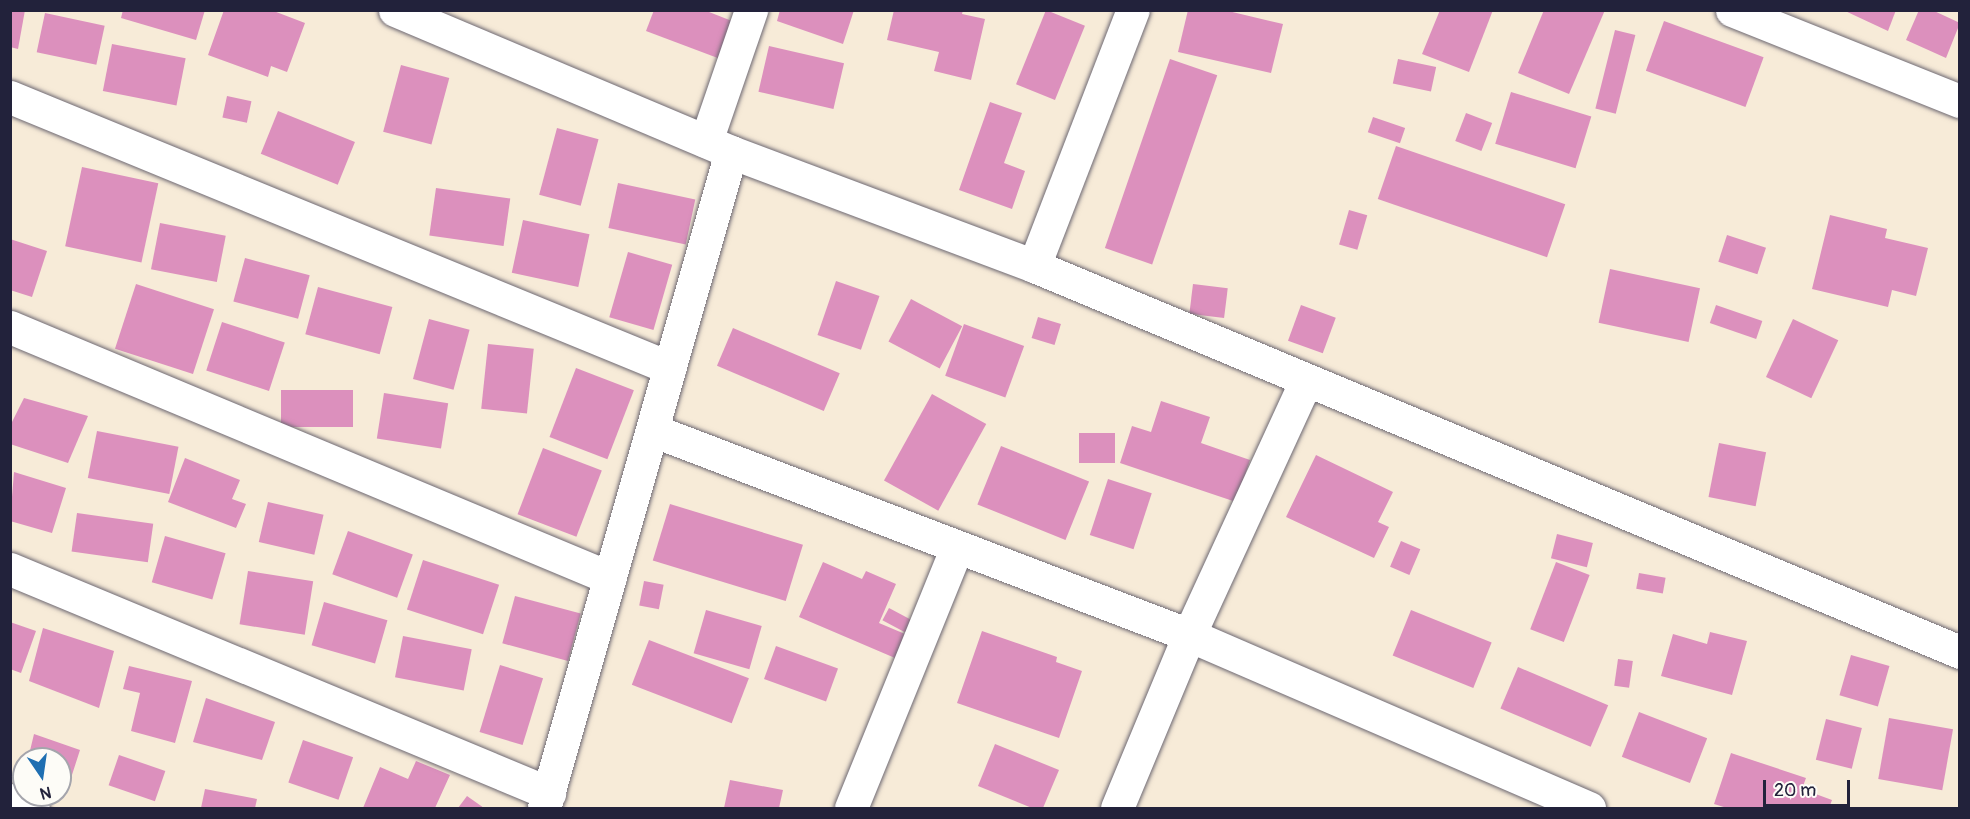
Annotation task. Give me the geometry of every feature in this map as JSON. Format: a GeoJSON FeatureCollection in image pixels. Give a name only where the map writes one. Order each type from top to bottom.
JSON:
{"type":"FeatureCollection","features":[{"type":"Feature","properties":{"kind":"street"},"geometry":{"type":"LineString","coordinates":[[395,10],[719,147],[1034,266],[1959,652]]}},
{"type":"Feature","properties":{"kind":"street"},"geometry":{"type":"LineString","coordinates":[[10,569],[547,801],[670,368],[751,10]]}},
{"type":"Feature","properties":{"kind":"street"},"geometry":{"type":"LineString","coordinates":[[1034,266],[1133,10]]}},
{"type":"Feature","properties":{"kind":"street"},"geometry":{"type":"LineString","coordinates":[[1732,10],[1959,101]]}},
{"type":"Feature","properties":{"kind":"street"},"geometry":{"type":"LineString","coordinates":[[10,97],[670,368]]}},
{"type":"Feature","properties":{"kind":"street"},"geometry":{"type":"LineString","coordinates":[[10,327],[610,578]]}},
{"type":"Feature","properties":{"kind":"street"},"geometry":{"type":"LineString","coordinates":[[1117,808],[1189,635],[1306,381]]}},
{"type":"Feature","properties":{"kind":"street"},"geometry":{"type":"LineString","coordinates":[[652,430],[956,549],[1189,635],[1589,808]]}},
{"type":"Feature","properties":{"kind":"street"},"geometry":{"type":"LineString","coordinates":[[851,808],[956,549]]}},
{"type":"Feature","properties":{"kind":"street"},"geometry":{"type":"LineString","coordinates":[[10,800],[33,808]]}},
{"type":"Feature","properties":{"kind":"building"},"geometry":{"type":"Polygon","coordinates":[[[10,10],[25,10],[18,49],[10,47],[10,10]]]}},
{"type":"Feature","properties":{"kind":"building"},"geometry":{"type":"Polygon","coordinates":[[[123,10],[205,10],[196,40],[121,18],[123,10]]]}},
{"type":"Feature","properties":{"kind":"building"},"geometry":{"type":"Polygon","coordinates":[[[224,10],[271,10],[305,23],[287,72],[271,66],[268,77],[208,55],[224,10]]]}},
{"type":"Feature","properties":{"kind":"building"},"geometry":{"type":"Polygon","coordinates":[[[654,10],[704,10],[737,23],[723,60],[646,31],[654,10]]]}},
{"type":"Feature","properties":{"kind":"building"},"geometry":{"type":"Polygon","coordinates":[[[780,10],[854,10],[843,44],[777,21],[780,10]]]}},
{"type":"Feature","properties":{"kind":"building"},"geometry":{"type":"Polygon","coordinates":[[[894,10],[963,10],[962,14],[985,19],[971,80],[934,71],[939,52],[887,40],[894,10]]]}},
{"type":"Feature","properties":{"kind":"building"},"geometry":{"type":"Polygon","coordinates":[[[1046,10],[1085,26],[1055,100],[1016,84],[1046,10]]]}},
{"type":"Feature","properties":{"kind":"building"},"geometry":{"type":"Polygon","coordinates":[[[1188,10],[1224,10],[1283,24],[1271,73],[1178,52],[1188,10]]]}},
{"type":"Feature","properties":{"kind":"building"},"geometry":{"type":"Polygon","coordinates":[[[1440,10],[1493,10],[1469,72],[1422,54],[1440,10]]]}},
{"type":"Feature","properties":{"kind":"building"},"geometry":{"type":"Polygon","coordinates":[[[1544,10],[1605,10],[1569,94],[1518,73],[1544,10]]]}},
{"type":"Feature","properties":{"kind":"building"},"geometry":{"type":"Polygon","coordinates":[[[1843,10],[1896,10],[1888,31],[1843,10]]]}},
{"type":"Feature","properties":{"kind":"building"},"geometry":{"type":"Polygon","coordinates":[[[1919,10],[1932,10],[1960,23],[1946,58],[1906,40],[1919,10]]]}},
{"type":"Feature","properties":{"kind":"building"},"geometry":{"type":"Polygon","coordinates":[[[45,13],[105,26],[96,65],[37,52],[45,13]]]}},
{"type":"Feature","properties":{"kind":"building"},"geometry":{"type":"Polygon","coordinates":[[[1664,21],[1764,57],[1745,107],[1646,71],[1664,21]]]}},
{"type":"Feature","properties":{"kind":"building"},"geometry":{"type":"Polygon","coordinates":[[[1615,30],[1635,35],[1616,114],[1595,109],[1615,30]]]}},
{"type":"Feature","properties":{"kind":"building"},"geometry":{"type":"Polygon","coordinates":[[[112,44],[186,58],[176,105],[103,91],[112,44]]]}},
{"type":"Feature","properties":{"kind":"building"},"geometry":{"type":"Polygon","coordinates":[[[769,46],[844,63],[833,109],[758,92],[769,46]]]}},
{"type":"Feature","properties":{"kind":"building"},"geometry":{"type":"Polygon","coordinates":[[[1170,59],[1217,75],[1152,264],[1105,248],[1170,59]]]}},
{"type":"Feature","properties":{"kind":"building"},"geometry":{"type":"Polygon","coordinates":[[[1398,59],[1436,67],[1431,92],[1393,83],[1398,59]]]}},
{"type":"Feature","properties":{"kind":"building"},"geometry":{"type":"Polygon","coordinates":[[[401,65],[449,78],[431,145],[383,132],[401,65]]]}},
{"type":"Feature","properties":{"kind":"building"},"geometry":{"type":"Polygon","coordinates":[[[1511,92],[1591,117],[1576,168],[1495,144],[1511,92]]]}},
{"type":"Feature","properties":{"kind":"building"},"geometry":{"type":"Polygon","coordinates":[[[227,96],[251,101],[247,123],[222,118],[227,96]]]}},
{"type":"Feature","properties":{"kind":"building"},"geometry":{"type":"Polygon","coordinates":[[[990,102],[1022,113],[1004,163],[1025,171],[1012,209],[959,190],[990,102]]]}},
{"type":"Feature","properties":{"kind":"building"},"geometry":{"type":"Polygon","coordinates":[[[278,111],[355,142],[338,185],[261,154],[278,111]]]}},
{"type":"Feature","properties":{"kind":"building"},"geometry":{"type":"Polygon","coordinates":[[[1466,113],[1492,123],[1481,151],[1455,141],[1466,113]]]}},
{"type":"Feature","properties":{"kind":"building"},"geometry":{"type":"Polygon","coordinates":[[[1373,117],[1405,128],[1400,143],[1368,132],[1373,117]]]}},
{"type":"Feature","properties":{"kind":"building"},"geometry":{"type":"Polygon","coordinates":[[[557,128],[599,139],[581,206],[539,195],[557,128]]]}},
{"type":"Feature","properties":{"kind":"building"},"geometry":{"type":"Polygon","coordinates":[[[1396,146],[1565,204],[1547,257],[1378,199],[1396,146]]]}},
{"type":"Feature","properties":{"kind":"building"},"geometry":{"type":"Polygon","coordinates":[[[82,167],[158,183],[141,262],[65,246],[82,167]]]}},
{"type":"Feature","properties":{"kind":"building"},"geometry":{"type":"Polygon","coordinates":[[[618,183],[695,199],[686,244],[608,228],[618,183]]]}},
{"type":"Feature","properties":{"kind":"building"},"geometry":{"type":"Polygon","coordinates":[[[436,188],[510,198],[504,246],[429,236],[436,188]]]}},
{"type":"Feature","properties":{"kind":"building"},"geometry":{"type":"Polygon","coordinates":[[[1349,210],[1367,215],[1357,250],[1339,245],[1349,210]]]}},
{"type":"Feature","properties":{"kind":"building"},"geometry":{"type":"Polygon","coordinates":[[[1830,215],[1887,229],[1885,238],[1928,248],[1916,296],[1892,290],[1888,307],[1812,289],[1830,215]]]}},
{"type":"Feature","properties":{"kind":"building"},"geometry":{"type":"Polygon","coordinates":[[[523,220],[590,234],[578,287],[512,273],[523,220]]]}},
{"type":"Feature","properties":{"kind":"building"},"geometry":{"type":"Polygon","coordinates":[[[160,223],[226,236],[217,282],[151,269],[160,223]]]}},
{"type":"Feature","properties":{"kind":"building"},"geometry":{"type":"Polygon","coordinates":[[[1727,235],[1766,248],[1757,274],[1718,262],[1727,235]]]}},
{"type":"Feature","properties":{"kind":"building"},"geometry":{"type":"Polygon","coordinates":[[[10,239],[47,251],[32,297],[10,290],[10,239]]]}},
{"type":"Feature","properties":{"kind":"building"},"geometry":{"type":"Polygon","coordinates":[[[628,252],[672,265],[653,330],[609,317],[628,252]]]}},
{"type":"Feature","properties":{"kind":"building"},"geometry":{"type":"Polygon","coordinates":[[[245,258],[310,275],[298,319],[233,301],[245,258]]]}},
{"type":"Feature","properties":{"kind":"building"},"geometry":{"type":"Polygon","coordinates":[[[1610,269],[1700,288],[1689,342],[1599,323],[1610,269]]]}},
{"type":"Feature","properties":{"kind":"building"},"geometry":{"type":"Polygon","coordinates":[[[836,281],[879,296],[861,350],[817,335],[836,281]]]}},
{"type":"Feature","properties":{"kind":"building"},"geometry":{"type":"Polygon","coordinates":[[[136,284],[214,309],[193,374],[115,349],[136,284]]]}},
{"type":"Feature","properties":{"kind":"building"},"geometry":{"type":"Polygon","coordinates":[[[1193,284],[1228,288],[1224,318],[1189,314],[1193,284]]]}},
{"type":"Feature","properties":{"kind":"building"},"geometry":{"type":"Polygon","coordinates":[[[318,287],[392,307],[380,354],[305,334],[318,287]]]}},
{"type":"Feature","properties":{"kind":"building"},"geometry":{"type":"Polygon","coordinates":[[[911,299],[962,326],[940,369],[888,341],[911,299]]]}},
{"type":"Feature","properties":{"kind":"building"},"geometry":{"type":"Polygon","coordinates":[[[1301,305],[1336,318],[1323,353],[1288,341],[1301,305]]]}},
{"type":"Feature","properties":{"kind":"building"},"geometry":{"type":"Polygon","coordinates":[[[1716,305],[1762,321],[1756,339],[1710,323],[1716,305]]]}},
{"type":"Feature","properties":{"kind":"building"},"geometry":{"type":"Polygon","coordinates":[[[1038,317],[1061,324],[1055,345],[1032,338],[1038,317]]]}},
{"type":"Feature","properties":{"kind":"building"},"geometry":{"type":"Polygon","coordinates":[[[429,319],[470,330],[454,390],[413,379],[429,319]]]}},
{"type":"Feature","properties":{"kind":"building"},"geometry":{"type":"Polygon","coordinates":[[[1793,319],[1838,340],[1811,398],[1766,377],[1793,319]]]}},
{"type":"Feature","properties":{"kind":"building"},"geometry":{"type":"Polygon","coordinates":[[[222,322],[285,342],[269,391],[206,371],[222,322]]]}},
{"type":"Feature","properties":{"kind":"building"},"geometry":{"type":"Polygon","coordinates":[[[964,324],[1024,346],[1005,398],[945,376],[964,324]]]}},
{"type":"Feature","properties":{"kind":"building"},"geometry":{"type":"Polygon","coordinates":[[[733,328],[840,373],[824,411],[717,366],[733,328]]]}},
{"type":"Feature","properties":{"kind":"building"},"geometry":{"type":"Polygon","coordinates":[[[488,344],[534,349],[527,413],[481,409],[488,344]]]}},
{"type":"Feature","properties":{"kind":"building"},"geometry":{"type":"Polygon","coordinates":[[[576,368],[634,390],[607,459],[549,437],[576,368]]]}},
{"type":"Feature","properties":{"kind":"building"},"geometry":{"type":"Polygon","coordinates":[[[281,390],[353,390],[353,427],[281,427],[281,390]]]}},
{"type":"Feature","properties":{"kind":"building"},"geometry":{"type":"Polygon","coordinates":[[[384,393],[448,403],[441,449],[377,438],[384,393]]]}},
{"type":"Feature","properties":{"kind":"building"},"geometry":{"type":"Polygon","coordinates":[[[932,394],[986,424],[938,511],[884,481],[932,394]]]}},
{"type":"Feature","properties":{"kind":"building"},"geometry":{"type":"Polygon","coordinates":[[[24,398],[88,416],[68,463],[10,444],[10,426],[24,398]]]}},
{"type":"Feature","properties":{"kind":"building"},"geometry":{"type":"Polygon","coordinates":[[[1161,401],[1210,417],[1201,443],[1250,460],[1236,502],[1120,463],[1132,426],[1151,432],[1161,401]]]}},
{"type":"Feature","properties":{"kind":"building"},"geometry":{"type":"Polygon","coordinates":[[[97,431],[178,447],[169,494],[88,478],[97,431]]]}},
{"type":"Feature","properties":{"kind":"building"},"geometry":{"type":"Polygon","coordinates":[[[1079,433],[1115,433],[1115,463],[1079,463],[1079,433]]]}},
{"type":"Feature","properties":{"kind":"building"},"geometry":{"type":"Polygon","coordinates":[[[1719,443],[1766,452],[1756,506],[1709,497],[1719,443]]]}},
{"type":"Feature","properties":{"kind":"building"},"geometry":{"type":"Polygon","coordinates":[[[1001,446],[1089,482],[1065,540],[977,504],[1001,446]]]}},
{"type":"Feature","properties":{"kind":"building"},"geometry":{"type":"Polygon","coordinates":[[[543,448],[602,471],[576,537],[518,514],[543,448]]]}},
{"type":"Feature","properties":{"kind":"building"},"geometry":{"type":"Polygon","coordinates":[[[1316,455],[1393,492],[1378,522],[1389,527],[1374,558],[1286,517],[1316,455]]]}},
{"type":"Feature","properties":{"kind":"building"},"geometry":{"type":"Polygon","coordinates":[[[185,458],[240,480],[232,499],[246,504],[236,528],[168,502],[185,458]]]}},
{"type":"Feature","properties":{"kind":"building"},"geometry":{"type":"Polygon","coordinates":[[[14,472],[66,488],[52,533],[10,521],[14,472]]]}},
{"type":"Feature","properties":{"kind":"building"},"geometry":{"type":"Polygon","coordinates":[[[1108,479],[1152,493],[1134,549],[1090,535],[1108,479]]]}},
{"type":"Feature","properties":{"kind":"building"},"geometry":{"type":"Polygon","coordinates":[[[268,502],[324,515],[314,555],[259,542],[268,502]]]}},
{"type":"Feature","properties":{"kind":"building"},"geometry":{"type":"Polygon","coordinates":[[[670,504],[803,545],[786,601],[653,560],[670,504]]]}},
{"type":"Feature","properties":{"kind":"building"},"geometry":{"type":"Polygon","coordinates":[[[77,513],[153,524],[148,562],[72,552],[77,513]]]}},
{"type":"Feature","properties":{"kind":"building"},"geometry":{"type":"Polygon","coordinates":[[[348,531],[413,555],[397,598],[332,574],[348,531]]]}},
{"type":"Feature","properties":{"kind":"building"},"geometry":{"type":"Polygon","coordinates":[[[1557,534],[1593,543],[1587,567],[1551,558],[1557,534]]]}},
{"type":"Feature","properties":{"kind":"building"},"geometry":{"type":"Polygon","coordinates":[[[165,536],[226,553],[212,600],[152,582],[165,536]]]}},
{"type":"Feature","properties":{"kind":"building"},"geometry":{"type":"Polygon","coordinates":[[[1401,541],[1420,549],[1409,575],[1390,567],[1401,541]]]}},
{"type":"Feature","properties":{"kind":"building"},"geometry":{"type":"Polygon","coordinates":[[[423,560],[499,585],[483,634],[407,609],[423,560]]]}},
{"type":"Feature","properties":{"kind":"building"},"geometry":{"type":"Polygon","coordinates":[[[823,562],[862,579],[866,571],[896,584],[879,623],[905,634],[895,658],[799,617],[823,562]]]}},
{"type":"Feature","properties":{"kind":"building"},"geometry":{"type":"Polygon","coordinates":[[[1556,562],[1590,575],[1564,642],[1530,629],[1556,562]]]}},
{"type":"Feature","properties":{"kind":"building"},"geometry":{"type":"Polygon","coordinates":[[[248,571],[313,581],[305,635],[240,624],[248,571]]]}},
{"type":"Feature","properties":{"kind":"building"},"geometry":{"type":"Polygon","coordinates":[[[1639,573],[1666,578],[1663,593],[1636,589],[1639,573]]]}},
{"type":"Feature","properties":{"kind":"building"},"geometry":{"type":"Polygon","coordinates":[[[644,581],[664,585],[659,609],[639,606],[644,581]]]}},
{"type":"Feature","properties":{"kind":"building"},"geometry":{"type":"Polygon","coordinates":[[[515,596],[581,614],[568,661],[502,643],[515,596]]]}},
{"type":"Feature","properties":{"kind":"building"},"geometry":{"type":"Polygon","coordinates":[[[324,602],[387,620],[375,663],[312,645],[324,602]]]}},
{"type":"Feature","properties":{"kind":"building"},"geometry":{"type":"Polygon","coordinates":[[[889,608],[912,620],[905,633],[882,620],[889,608]]]}},
{"type":"Feature","properties":{"kind":"building"},"geometry":{"type":"Polygon","coordinates":[[[706,610],[762,626],[749,669],[694,653],[706,610]]]}},
{"type":"Feature","properties":{"kind":"building"},"geometry":{"type":"Polygon","coordinates":[[[1411,610],[1492,643],[1473,688],[1393,655],[1411,610]]]}},
{"type":"Feature","properties":{"kind":"building"},"geometry":{"type":"Polygon","coordinates":[[[10,622],[36,631],[21,673],[10,669],[10,622]]]}},
{"type":"Feature","properties":{"kind":"building"},"geometry":{"type":"Polygon","coordinates":[[[43,628],[114,651],[99,708],[29,681],[43,628]]]}},
{"type":"Feature","properties":{"kind":"building"},"geometry":{"type":"Polygon","coordinates":[[[982,631],[1057,657],[1056,662],[1082,671],[1059,738],[957,703],[982,631]]]}},
{"type":"Feature","properties":{"kind":"building"},"geometry":{"type":"Polygon","coordinates":[[[1710,632],[1747,641],[1732,695],[1661,676],[1673,634],[1707,644],[1710,632]]]}},
{"type":"Feature","properties":{"kind":"building"},"geometry":{"type":"Polygon","coordinates":[[[403,636],[472,649],[464,691],[395,677],[403,636]]]}},
{"type":"Feature","properties":{"kind":"building"},"geometry":{"type":"Polygon","coordinates":[[[649,640],[749,678],[732,723],[632,685],[649,640]]]}},
{"type":"Feature","properties":{"kind":"building"},"geometry":{"type":"Polygon","coordinates":[[[776,646],[838,669],[826,701],[764,679],[776,646]]]}},
{"type":"Feature","properties":{"kind":"building"},"geometry":{"type":"Polygon","coordinates":[[[1851,655],[1889,666],[1878,706],[1839,695],[1851,655]]]}},
{"type":"Feature","properties":{"kind":"building"},"geometry":{"type":"Polygon","coordinates":[[[1618,659],[1633,661],[1629,688],[1614,686],[1618,659]]]}},
{"type":"Feature","properties":{"kind":"building"},"geometry":{"type":"Polygon","coordinates":[[[500,665],[543,678],[523,745],[480,732],[500,665]]]}},
{"type":"Feature","properties":{"kind":"building"},"geometry":{"type":"Polygon","coordinates":[[[129,666],[192,681],[175,743],[131,731],[140,693],[123,689],[129,666]]]}},
{"type":"Feature","properties":{"kind":"building"},"geometry":{"type":"Polygon","coordinates":[[[1518,667],[1608,705],[1591,747],[1500,708],[1518,667]]]}},
{"type":"Feature","properties":{"kind":"building"},"geometry":{"type":"Polygon","coordinates":[[[206,698],[275,722],[262,760],[193,742],[206,698]]]}},
{"type":"Feature","properties":{"kind":"building"},"geometry":{"type":"Polygon","coordinates":[[[1639,712],[1707,738],[1690,783],[1622,757],[1639,712]]]}},
{"type":"Feature","properties":{"kind":"building"},"geometry":{"type":"Polygon","coordinates":[[[1889,718],[1953,729],[1942,790],[1878,779],[1889,718]]]}},
{"type":"Feature","properties":{"kind":"building"},"geometry":{"type":"Polygon","coordinates":[[[1826,719],[1862,728],[1852,769],[1816,760],[1826,719]]]}},
{"type":"Feature","properties":{"kind":"building"},"geometry":{"type":"Polygon","coordinates":[[[34,734],[71,747],[31,747],[34,734]]]}},
{"type":"Feature","properties":{"kind":"building"},"geometry":{"type":"Polygon","coordinates":[[[303,740],[353,757],[338,800],[288,783],[303,740]]]}},
{"type":"Feature","properties":{"kind":"building"},"geometry":{"type":"Polygon","coordinates":[[[995,744],[1059,770],[1043,808],[1032,808],[978,786],[995,744]]]}},
{"type":"Feature","properties":{"kind":"building"},"geometry":{"type":"Polygon","coordinates":[[[72,747],[80,750],[72,775],[72,747]]]}},
{"type":"Feature","properties":{"kind":"building"},"geometry":{"type":"Polygon","coordinates":[[[1731,753],[1806,778],[1802,789],[1832,800],[1829,808],[1727,808],[1714,804],[1731,753]]]}},
{"type":"Feature","properties":{"kind":"building"},"geometry":{"type":"Polygon","coordinates":[[[119,755],[165,771],[155,801],[109,785],[119,755]]]}},
{"type":"Feature","properties":{"kind":"building"},"geometry":{"type":"Polygon","coordinates":[[[416,761],[450,775],[435,808],[363,808],[380,767],[408,779],[416,761]]]}},
{"type":"Feature","properties":{"kind":"building"},"geometry":{"type":"Polygon","coordinates":[[[730,780],[783,790],[779,808],[724,808],[730,780]]]}},
{"type":"Feature","properties":{"kind":"building"},"geometry":{"type":"Polygon","coordinates":[[[205,789],[257,799],[255,808],[201,808],[205,789]]]}},
{"type":"Feature","properties":{"kind":"building"},"geometry":{"type":"Polygon","coordinates":[[[467,796],[484,808],[458,808],[467,796]]]}}]}
